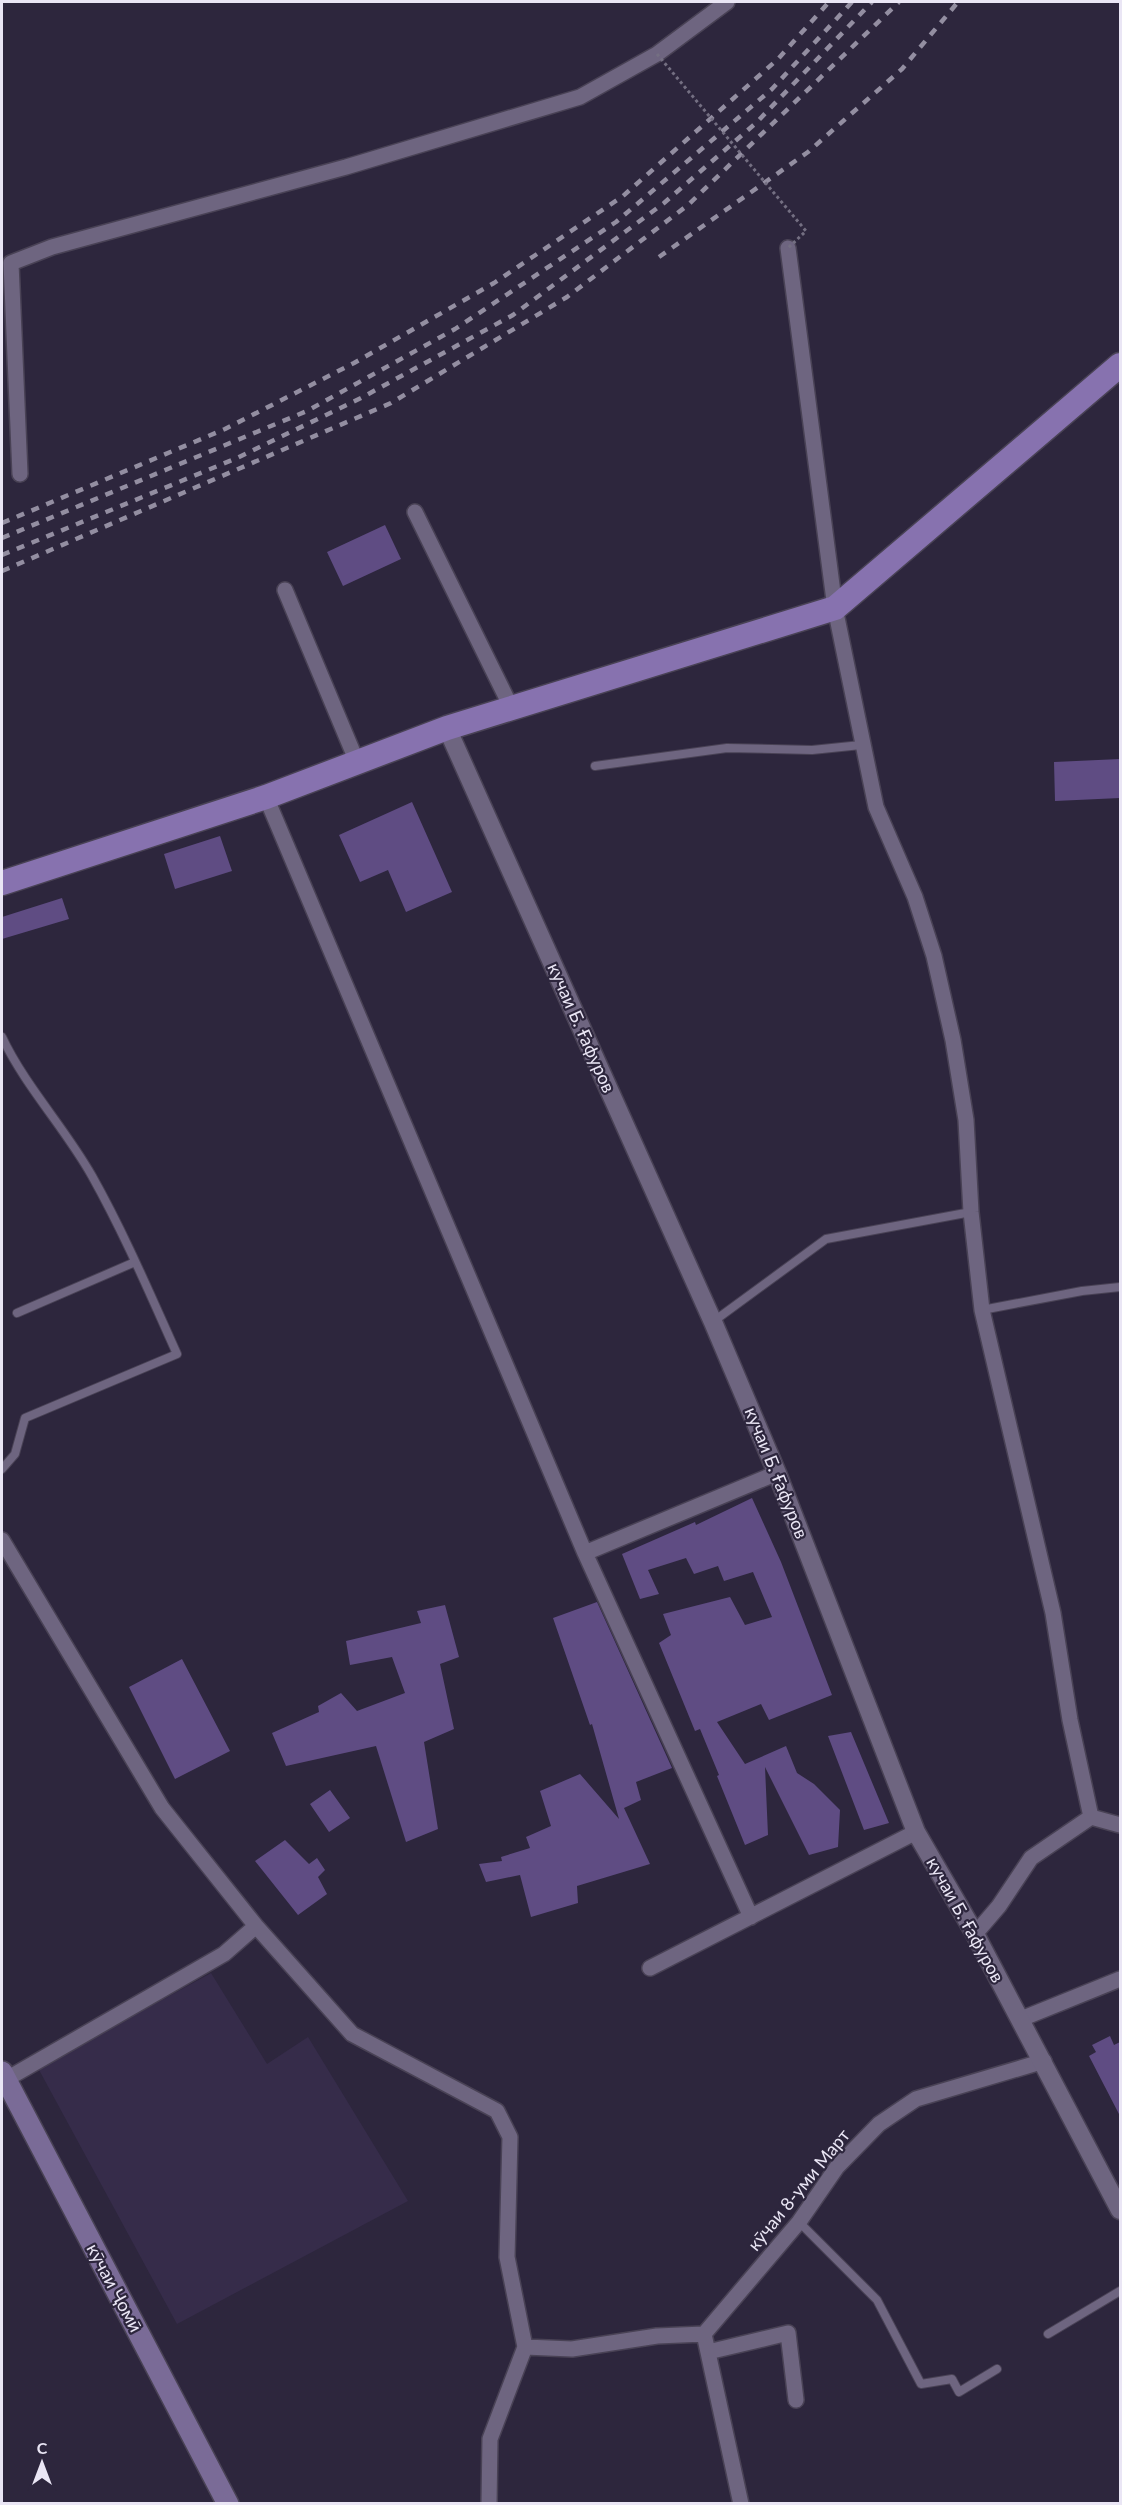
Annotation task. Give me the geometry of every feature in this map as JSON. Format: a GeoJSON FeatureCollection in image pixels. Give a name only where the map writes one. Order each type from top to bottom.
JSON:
{"type":"FeatureCollection","features":[{"type":"Feature","properties":{"kind":"main road"},"geometry":{"type":"LineString","coordinates":[[2,883],[266,796],[447,728],[835,608],[1120,365]]}},
{"type":"Feature","properties":{"kind":"main road","name":"кӯчаи Ҷомӣ"},"geometry":{"type":"LineString","coordinates":[[3,2076],[228,2504]]}},
{"type":"Feature","properties":{"kind":"street"},"geometry":{"type":"LineString","coordinates":[[20,474],[11,262],[52,247],[346,167],[579,97],[657,54],[726,2]]}},
{"type":"Feature","properties":{"kind":"street"},"geometry":{"type":"LineString","coordinates":[[788,248],[835,608],[861,745],[876,807],[915,897],[936,967],[953,1040],[966,1120],[971,1212],[982,1310],[1053,1612],[1070,1720],[1091,1816]]}},
{"type":"Feature","properties":{"kind":"street"},"geometry":{"type":"LineString","coordinates":[[415,512],[512,707]]}},
{"type":"Feature","properties":{"kind":"street"},"geometry":{"type":"LineString","coordinates":[[285,590],[357,762]]}},
{"type":"Feature","properties":{"kind":"street","name":"кучаи Б. Ғафуров"},"geometry":{"type":"LineString","coordinates":[[447,728],[713,1322],[777,1473],[916,1832],[975,1934],[1120,2207]]}},
{"type":"Feature","properties":{"kind":"street"},"geometry":{"type":"LineString","coordinates":[[266,796],[585,1553],[751,1917]]}},
{"type":"Feature","properties":{"kind":"street"},"geometry":{"type":"LineString","coordinates":[[585,1553],[777,1473]]}},
{"type":"Feature","properties":{"kind":"street"},"geometry":{"type":"LineString","coordinates":[[2,1540],[162,1809],[256,1926],[352,2034],[497,2111],[510,2137],[507,2257],[525,2347],[490,2439],[489,2504]]}},
{"type":"Feature","properties":{"kind":"street"},"geometry":{"type":"LineString","coordinates":[[1091,1816],[1120,1825]]}},
{"type":"Feature","properties":{"kind":"street"},"geometry":{"type":"LineString","coordinates":[[975,1934],[999,1906],[1031,1858],[1091,1816]]}},
{"type":"Feature","properties":{"kind":"street"},"geometry":{"type":"LineString","coordinates":[[650,1968],[916,1832]]}},
{"type":"Feature","properties":{"kind":"street"},"geometry":{"type":"LineString","coordinates":[[3,2076],[224,1954],[256,1926]]}},
{"type":"Feature","properties":{"kind":"street"},"geometry":{"type":"LineString","coordinates":[[1021,2019],[1120,1978]]}},
{"type":"Feature","properties":{"kind":"street","name":"кӯчаи 8-уми Март"},"geometry":{"type":"LineString","coordinates":[[704,2334],[799,2222],[837,2167],[879,2124],[916,2099],[1044,2061]]}},
{"type":"Feature","properties":{"kind":"street"},"geometry":{"type":"LineString","coordinates":[[708,2352],[788,2332],[796,2400]]}},
{"type":"Feature","properties":{"kind":"street"},"geometry":{"type":"LineString","coordinates":[[525,2347],[572,2349],[657,2336],[704,2334],[741,2504]]}},
{"type":"Feature","properties":{"kind":"lane"},"geometry":{"type":"LineString","coordinates":[[595,766],[727,748],[812,750],[861,745]]}},
{"type":"Feature","properties":{"kind":"lane"},"geometry":{"type":"LineString","coordinates":[[2,1037],[91,1175],[135,1262],[177,1354],[24,1418],[15,1454],[2,1469]]}},
{"type":"Feature","properties":{"kind":"lane"},"geometry":{"type":"LineString","coordinates":[[713,1322],[826,1239],[971,1212]]}},
{"type":"Feature","properties":{"kind":"lane"},"geometry":{"type":"LineString","coordinates":[[17,1313],[135,1262]]}},
{"type":"Feature","properties":{"kind":"lane"},"geometry":{"type":"LineString","coordinates":[[982,1310],[1082,1291],[1120,1287]]}},
{"type":"Feature","properties":{"kind":"lane"},"geometry":{"type":"LineString","coordinates":[[799,2222],[877,2300],[921,2384],[952,2379],[959,2392],[997,2369]]}},
{"type":"Feature","properties":{"kind":"lane"},"geometry":{"type":"LineString","coordinates":[[1048,2334],[1120,2291]]}},
{"type":"Feature","properties":{"kind":"path"},"geometry":{"type":"LineString","coordinates":[[657,54],[806,231],[788,248]]}},
{"type":"Feature","properties":{"kind":"shaded area"},"geometry":{"type":"Polygon","coordinates":[[[211,1973],[267,2064],[308,2037],[408,2201],[177,2324],[38,2068],[211,1973]]]}},
{"type":"Feature","properties":{"kind":"building"},"geometry":{"type":"Polygon","coordinates":[[[385,525],[401,559],[343,586],[327,552],[385,525]]]}},
{"type":"Feature","properties":{"kind":"building"},"geometry":{"type":"Polygon","coordinates":[[[1120,759],[1120,798],[1055,801],[1054,762],[1120,759]]]}},
{"type":"Feature","properties":{"kind":"building"},"geometry":{"type":"Polygon","coordinates":[[[412,802],[452,892],[406,912],[388,870],[360,882],[339,835],[412,802]]]}},
{"type":"Feature","properties":{"kind":"building"},"geometry":{"type":"Polygon","coordinates":[[[220,836],[232,871],[175,889],[164,854],[220,836]]]}},
{"type":"Feature","properties":{"kind":"building"},"geometry":{"type":"Polygon","coordinates":[[[62,898],[69,919],[2,939],[2,917],[62,898]]]}},
{"type":"Feature","properties":{"kind":"building"},"geometry":{"type":"Polygon","coordinates":[[[752,1498],[781,1562],[832,1695],[769,1720],[761,1704],[717,1722],[745,1764],[786,1746],[797,1773],[814,1784],[840,1810],[838,1847],[809,1855],[765,1767],[768,1835],[745,1845],[700,1729],[695,1731],[659,1643],[671,1635],[663,1614],[730,1597],[745,1625],[772,1617],[753,1572],[724,1581],[718,1566],[694,1574],[686,1558],[648,1570],[659,1594],[640,1599],[622,1554],[695,1522],[696,1525],[752,1498]]]}},
{"type":"Feature","properties":{"kind":"building"},"geometry":{"type":"Polygon","coordinates":[[[597,1602],[672,1768],[636,1782],[641,1800],[624,1808],[650,1864],[577,1886],[578,1903],[531,1917],[520,1875],[486,1882],[479,1864],[502,1861],[501,1857],[530,1848],[526,1837],[551,1826],[540,1791],[580,1774],[619,1819],[592,1724],[590,1725],[553,1618],[597,1602]]]}},
{"type":"Feature","properties":{"kind":"building"},"geometry":{"type":"Polygon","coordinates":[[[445,1605],[459,1657],[440,1664],[454,1729],[424,1742],[438,1829],[406,1842],[376,1746],[286,1766],[272,1733],[319,1712],[318,1706],[341,1693],[357,1711],[405,1693],[392,1657],[350,1665],[346,1641],[421,1623],[417,1611],[445,1605]]]}},
{"type":"Feature","properties":{"kind":"building"},"geometry":{"type":"Polygon","coordinates":[[[182,1659],[230,1751],[175,1779],[129,1687],[182,1659]]]}},
{"type":"Feature","properties":{"kind":"building"},"geometry":{"type":"Polygon","coordinates":[[[851,1732],[889,1823],[864,1830],[828,1736],[851,1732]]]}},
{"type":"Feature","properties":{"kind":"building"},"geometry":{"type":"Polygon","coordinates":[[[330,1790],[350,1818],[329,1832],[310,1804],[330,1790]]]}},
{"type":"Feature","properties":{"kind":"building"},"geometry":{"type":"Polygon","coordinates":[[[285,1840],[309,1864],[317,1858],[325,1870],[318,1877],[327,1894],[298,1915],[255,1861],[285,1840]]]}},
{"type":"Feature","properties":{"kind":"building"},"geometry":{"type":"Polygon","coordinates":[[[1110,2036],[1114,2045],[1120,2042],[1120,2116],[1089,2056],[1096,2052],[1092,2045],[1110,2036]]]}},
{"type":"Feature","properties":{"kind":"railway"},"geometry":{"type":"LineString","coordinates":[[2,523],[225,429],[354,363],[494,283],[623,196],[778,59],[829,2]]}},
{"type":"Feature","properties":{"kind":"railway"},"geometry":{"type":"LineString","coordinates":[[2,538],[307,411],[455,329],[616,222],[772,89],[852,2]]}},
{"type":"Feature","properties":{"kind":"railway"},"geometry":{"type":"LineString","coordinates":[[2,555],[237,458],[361,398],[513,315],[664,203],[756,123],[872,2]]}},
{"type":"Feature","properties":{"kind":"railway"},"geometry":{"type":"LineString","coordinates":[[2,571],[391,403],[567,297],[688,205],[899,2]]}},
{"type":"Feature","properties":{"kind":"railway"},"geometry":{"type":"LineString","coordinates":[[659,257],[808,152],[902,69],[958,2]]}}]}
